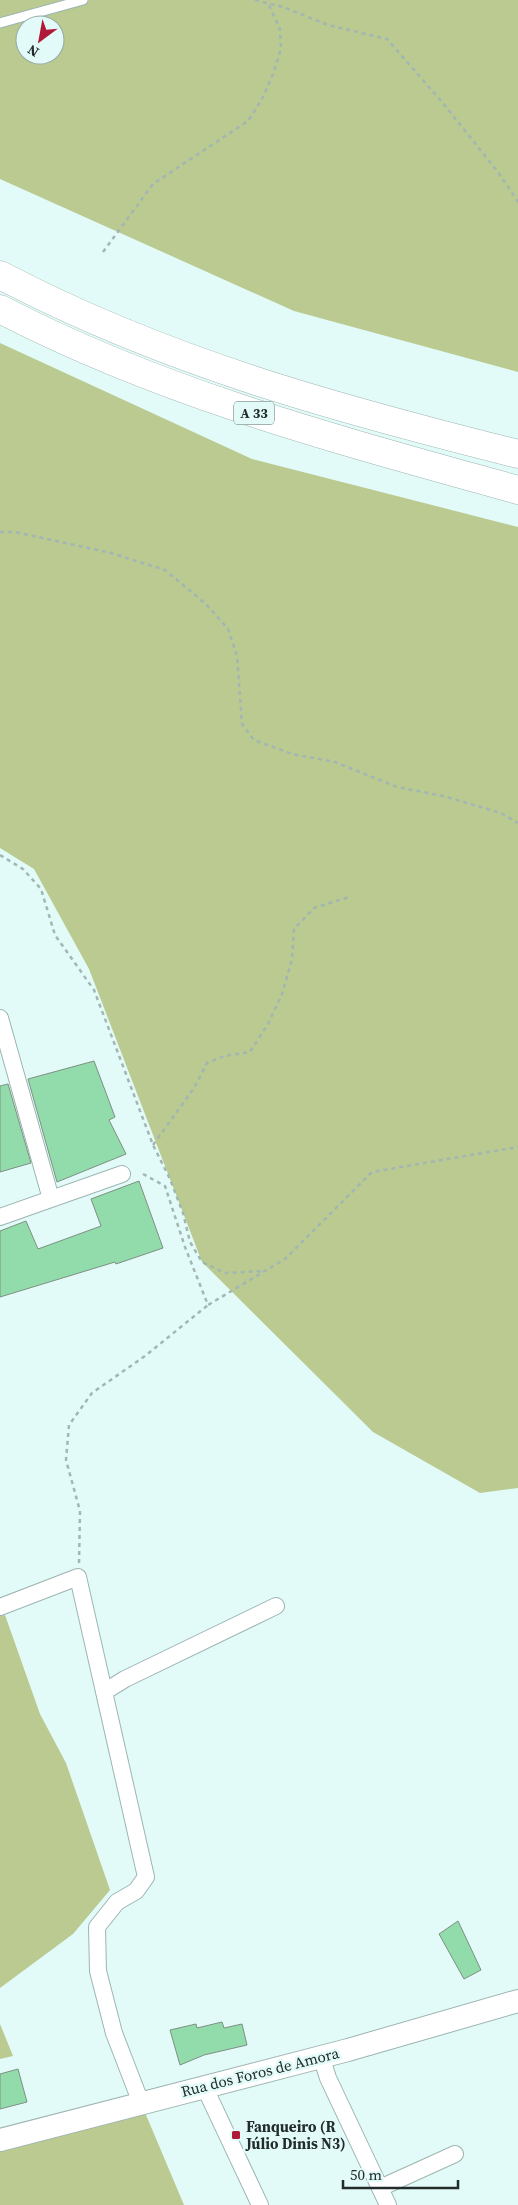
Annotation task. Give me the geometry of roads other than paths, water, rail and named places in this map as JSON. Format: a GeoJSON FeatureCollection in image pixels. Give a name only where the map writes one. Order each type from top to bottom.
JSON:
{"type":"FeatureCollection","features":[{"type":"Feature","properties":{"kind":"highway","name":"A 33"},"geometry":{"type":"LineString","coordinates":[[0,275],[68,308],[148,343],[253,382],[350,411],[518,454]]}},
{"type":"Feature","properties":{"kind":"highway","name":"A 33"},"geometry":{"type":"LineString","coordinates":[[0,308],[68,342],[245,411],[518,490]]}},
{"type":"Feature","properties":{"kind":"main road","name":"Rua dos Foros de Amora"},"geometry":{"type":"LineString","coordinates":[[0,2140],[321,2056],[518,2000]]}},
{"type":"Feature","properties":{"kind":"street"},"geometry":{"type":"LineString","coordinates":[[0,1018],[51,1199]]}},
{"type":"Feature","properties":{"kind":"street"},"geometry":{"type":"LineString","coordinates":[[0,1217],[122,1174]]}},
{"type":"Feature","properties":{"kind":"street"},"geometry":{"type":"LineString","coordinates":[[0,1606],[78,1577],[146,1877],[136,1891],[117,1902],[97,1927],[98,1971],[114,2032],[141,2103]]}},
{"type":"Feature","properties":{"kind":"street"},"geometry":{"type":"LineString","coordinates":[[104,1692],[125,1679],[276,1606]]}},
{"type":"Feature","properties":{"kind":"street"},"geometry":{"type":"LineString","coordinates":[[321,2056],[328,2078],[388,2205]]}},
{"type":"Feature","properties":{"kind":"street"},"geometry":{"type":"LineString","coordinates":[[204,2086],[260,2205]]}},
{"type":"Feature","properties":{"kind":"street"},"geometry":{"type":"LineString","coordinates":[[380,2188],[455,2154]]}},
{"type":"Feature","properties":{"kind":"lane"},"geometry":{"type":"LineString","coordinates":[[0,23],[83,0]]}},
{"type":"Feature","properties":{"kind":"place","name":"Fanqueiro (R Júlio Dinis N3)"},"geometry":{"type":"Point","coordinates":[236,2135]}}]}
